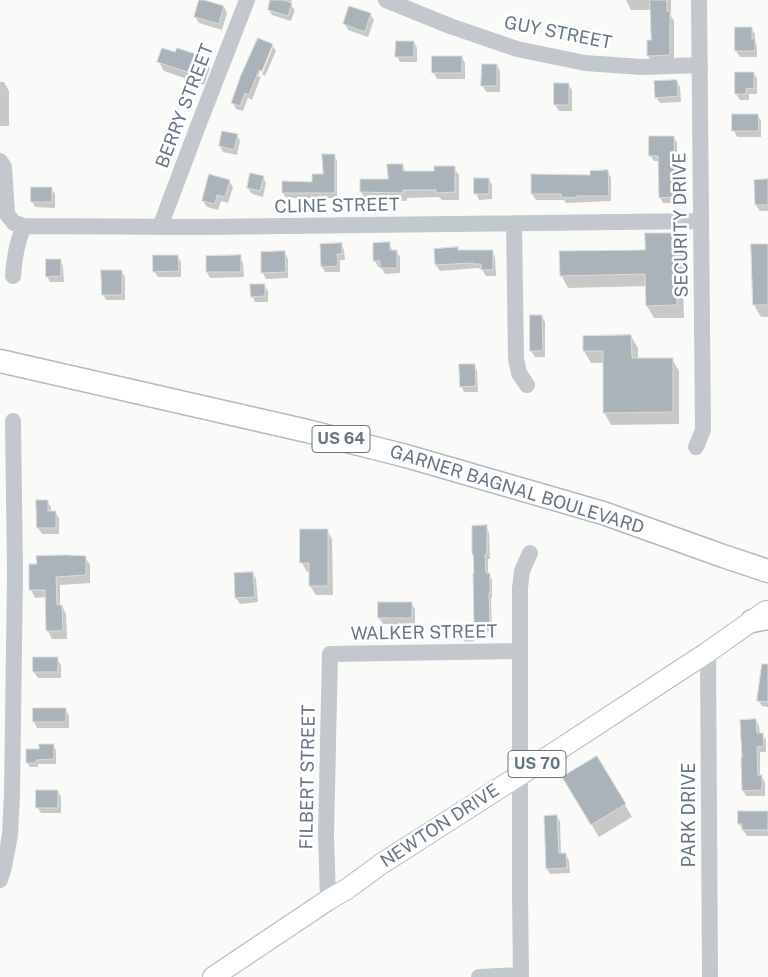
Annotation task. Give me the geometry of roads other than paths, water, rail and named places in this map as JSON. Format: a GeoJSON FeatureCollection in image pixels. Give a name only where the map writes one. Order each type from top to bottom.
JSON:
{"type":"FeatureCollection","features":[{"type":"Feature","properties":{"kind":"highway","name":"GARNER BAGNAL BOULEVARD"},"geometry":{"type":"LineString","coordinates":[[0,361],[307,431],[406,456],[603,514],[768,571]]}},
{"type":"Feature","properties":{"kind":"main road","name":"NEWTON DRIVE"},"geometry":{"type":"LineString","coordinates":[[213,977],[347,889],[386,861],[762,616]]}},
{"type":"Feature","properties":{"kind":"street","name":"BERRY STREET"},"geometry":{"type":"LineString","coordinates":[[160,227],[247,0]]}},
{"type":"Feature","properties":{"kind":"street","name":"GUY STREET"},"geometry":{"type":"LineString","coordinates":[[386,0],[450,26],[516,49],[585,63],[642,67],[700,65]]}},
{"type":"Feature","properties":{"kind":"street","name":"SECURITY DRIVE"},"geometry":{"type":"LineString","coordinates":[[696,447],[704,430],[699,0]]}},
{"type":"Feature","properties":{"kind":"street"},"geometry":{"type":"LineString","coordinates":[[0,161],[4,167],[7,214],[14,222],[24,226],[16,250],[13,276]]}},
{"type":"Feature","properties":{"kind":"street","name":"CLINE STREET"},"geometry":{"type":"LineString","coordinates":[[24,226],[160,227],[702,221]]}},
{"type":"Feature","properties":{"kind":"street"},"geometry":{"type":"LineString","coordinates":[[514,224],[516,358],[519,373],[527,385]]}},
{"type":"Feature","properties":{"kind":"street"},"geometry":{"type":"LineString","coordinates":[[0,880],[10,835],[12,795],[6,725],[15,573],[13,421]]}},
{"type":"Feature","properties":{"kind":"street"},"geometry":{"type":"LineString","coordinates":[[480,977],[521,976],[520,588],[522,571],[530,552]]}},
{"type":"Feature","properties":{"kind":"street","name":"WALKER STREET"},"geometry":{"type":"LineString","coordinates":[[330,654],[519,651]]}},
{"type":"Feature","properties":{"kind":"street","name":"PARK DRIVE"},"geometry":{"type":"LineString","coordinates":[[708,652],[710,977]]}},
{"type":"Feature","properties":{"kind":"street","name":"FILBERT STREET"},"geometry":{"type":"LineString","coordinates":[[328,900],[326,834],[330,654]]}}]}
